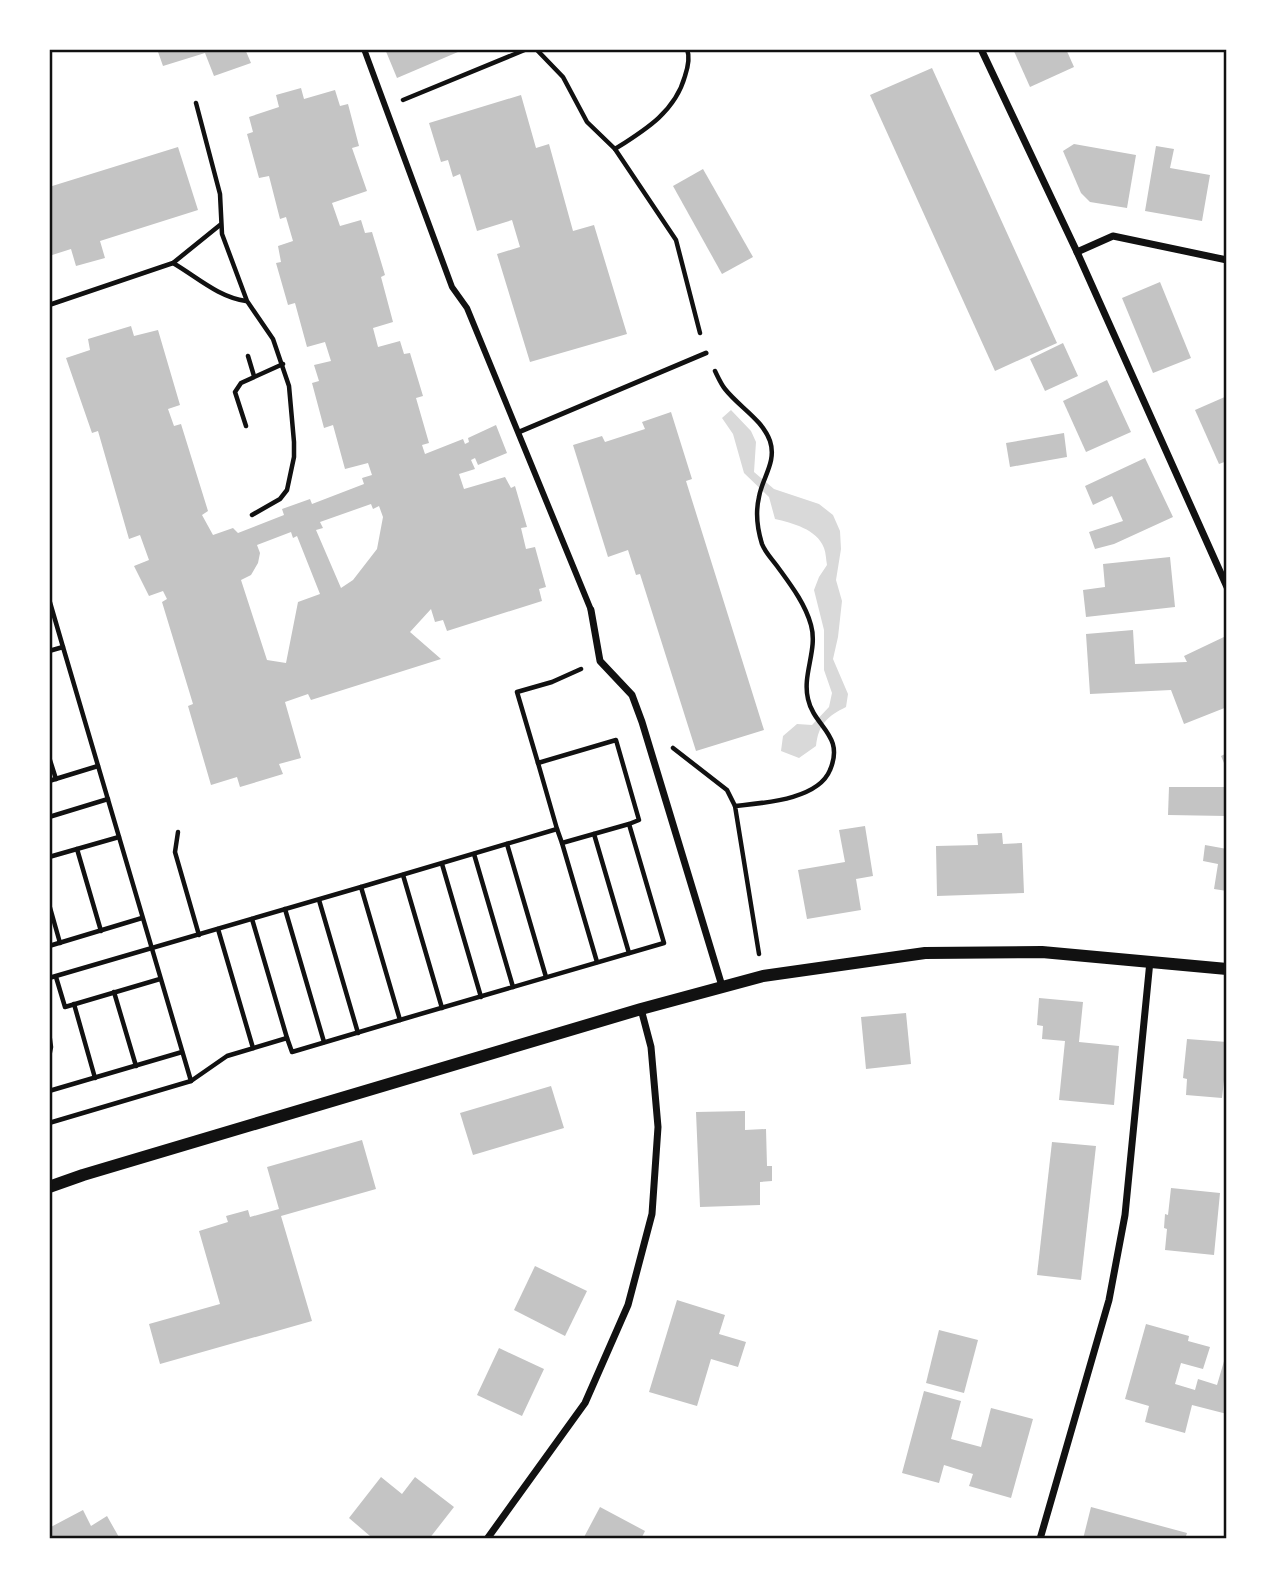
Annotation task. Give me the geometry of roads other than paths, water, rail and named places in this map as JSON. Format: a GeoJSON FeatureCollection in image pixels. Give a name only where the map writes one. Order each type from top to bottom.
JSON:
{"type":"FeatureCollection","features":[{"type":"Feature","properties":{"kind":"street"},"geometry":{"type":"LineString","coordinates":[[364,49],[452,287],[467,308],[591,610],[600,660],[632,695],[722,986]]}},
{"type":"Feature","properties":{"kind":"street"},"geometry":{"type":"LineString","coordinates":[[981,49],[1077,252],[1227,587]]}},
{"type":"Feature","properties":{"kind":"street"},"geometry":{"type":"LineString","coordinates":[[1077,252],[1113,236],[1227,260]]}},
{"type":"Feature","properties":{"kind":"street"},"geometry":{"type":"LineString","coordinates":[[49,1187],[641,1009],[763,976],[925,953],[1042,952],[1227,969]]}},
{"type":"Feature","properties":{"kind":"street"},"geometry":{"type":"LineString","coordinates":[[1040,1539],[1109,1300],[1125,1215],[1150,961]]}},
{"type":"Feature","properties":{"kind":"street"},"geometry":{"type":"LineString","coordinates":[[487,1539],[585,1403],[628,1305],[652,1214],[658,1128],[651,1047],[641,1009]]}},
{"type":"Feature","properties":{"kind":"lane"},"geometry":{"type":"LineString","coordinates":[[519,432],[706,353]]}}]}
